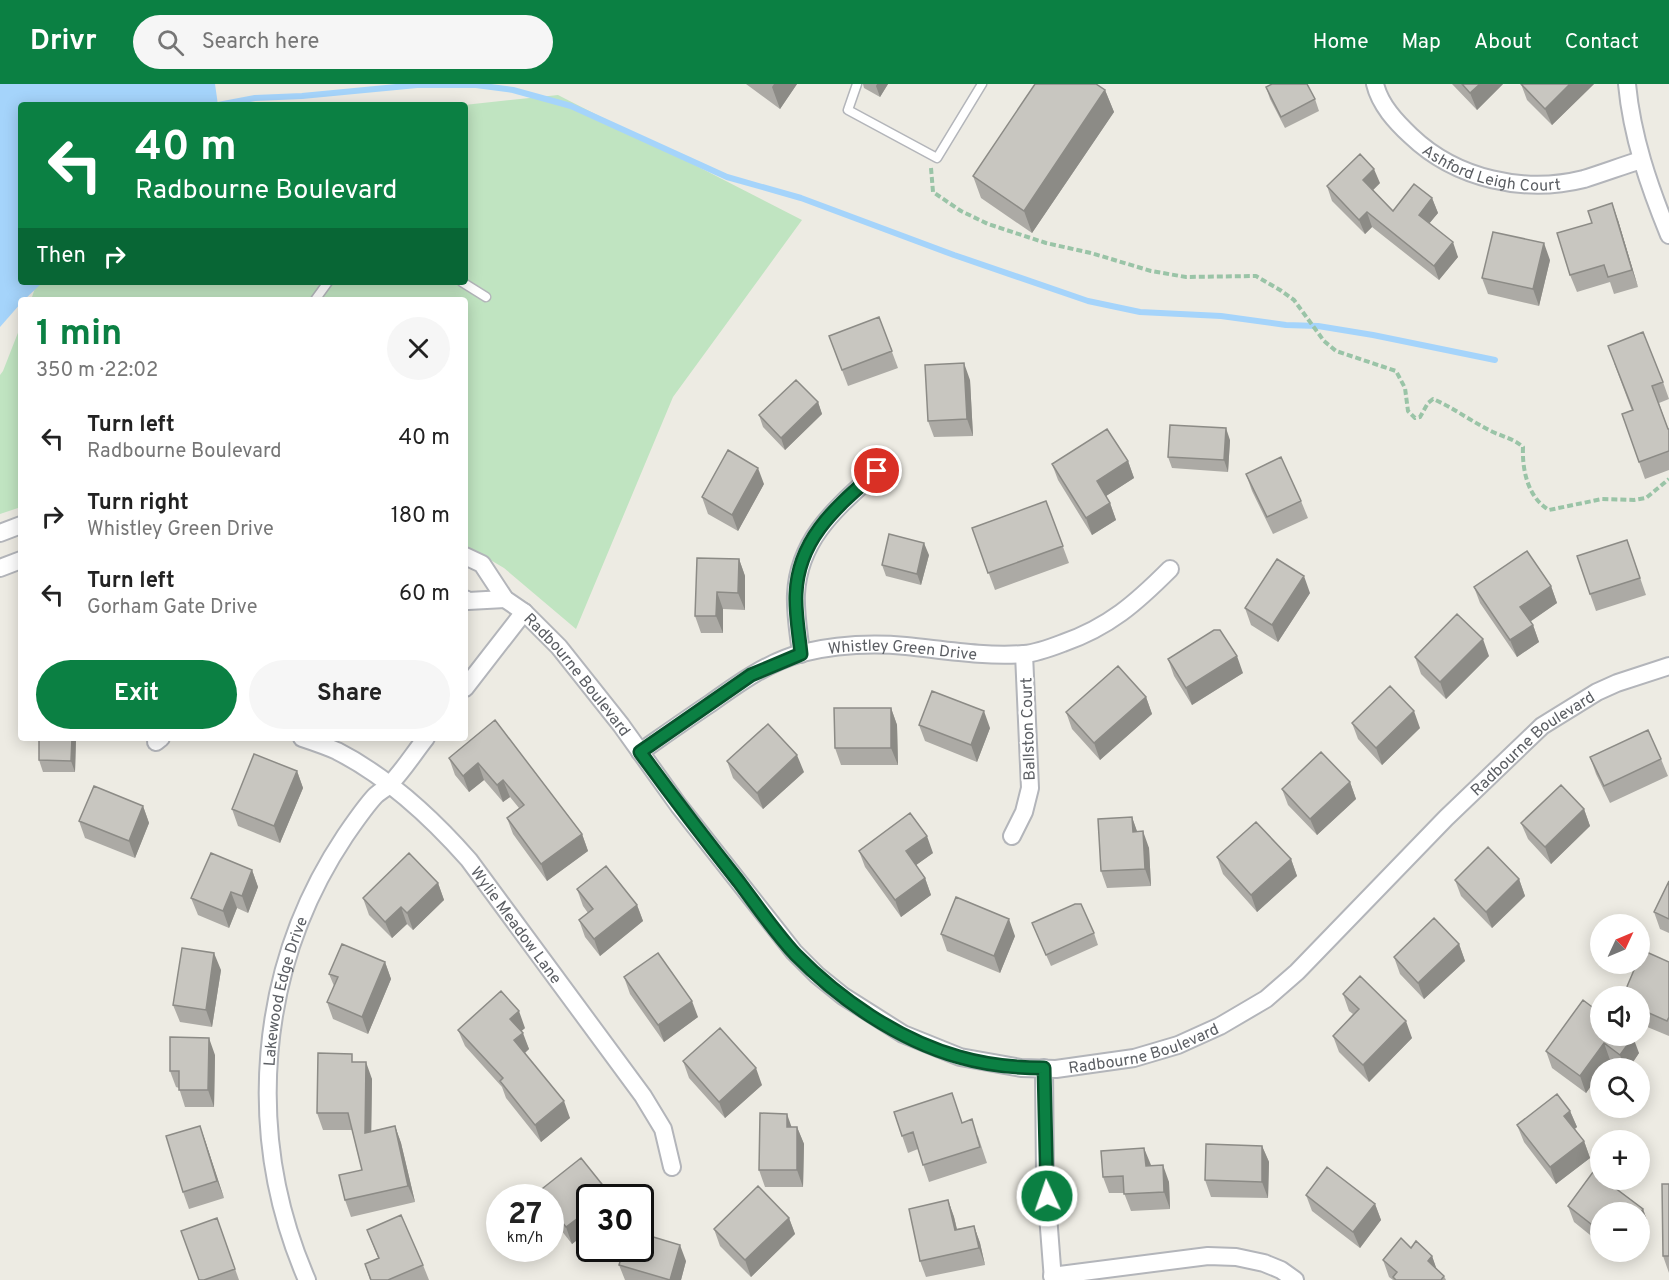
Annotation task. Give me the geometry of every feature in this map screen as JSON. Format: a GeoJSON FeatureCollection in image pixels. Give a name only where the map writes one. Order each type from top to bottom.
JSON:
{"type":"FeatureCollection","features":[{"type":"Feature","properties":{"kind":"street","name":"Ashford Leigh Court"},"geometry":{"type":"LineString","coordinates":[[1375,84],[1380,98],[1396,122],[1416,141],[1437,157],[1481,177],[1515,184],[1567,182],[1584,179],[1641,160]]}},
{"type":"Feature","properties":{"kind":"street"},"geometry":{"type":"LineString","coordinates":[[1627,84],[1629,108],[1641,160],[1669,235]]}},
{"type":"Feature","properties":{"kind":"street"},"geometry":{"type":"LineString","coordinates":[[801,654],[796,591],[805,554],[817,531],[832,511],[877,471]]}},
{"type":"Feature","properties":{"kind":"street"},"geometry":{"type":"LineString","coordinates":[[0,533],[18,526]]}},
{"type":"Feature","properties":{"kind":"street","name":"Radbourne Boulevard"},"geometry":{"type":"LineString","coordinates":[[468,557],[482,564],[505,599],[524,612],[560,647],[679,806],[794,952],[843,996],[903,1034],[940,1051],[1001,1065],[1056,1069],[1134,1058],[1178,1045],[1220,1026],[1266,999],[1297,972],[1446,818],[1542,726],[1597,692],[1669,666]]}},
{"type":"Feature","properties":{"kind":"street"},"geometry":{"type":"LineString","coordinates":[[0,568],[18,561]]}},
{"type":"Feature","properties":{"kind":"street","name":"Whistley Green Drive"},"geometry":{"type":"LineString","coordinates":[[640,752],[751,675],[801,654],[866,645],[903,646],[966,653],[1024,654],[1044,650],[1098,628],[1122,614],[1170,569]]}},
{"type":"Feature","properties":{"kind":"street"},"geometry":{"type":"LineString","coordinates":[[468,601],[505,599]]}},
{"type":"Feature","properties":{"kind":"street"},"geometry":{"type":"LineString","coordinates":[[468,684],[524,612]]}},
{"type":"Feature","properties":{"kind":"street","name":"Ballston Court"},"geometry":{"type":"LineString","coordinates":[[1012,836],[1024,812],[1030,788],[1024,654]]}},
{"type":"Feature","properties":{"kind":"street","name":"Wylie Meadow Lane"},"geometry":{"type":"LineString","coordinates":[[310,741],[337,751],[389,784],[444,831],[469,860],[562,983],[643,1096],[663,1129],[672,1167]]}},
{"type":"Feature","properties":{"kind":"street","name":"Lakewood Edge Drive"},"geometry":{"type":"LineString","coordinates":[[306,1280],[287,1229],[276,1186],[268,1135],[266,1093],[270,1042],[279,991],[291,947],[320,878],[345,836],[424,741]]}},
{"type":"Feature","properties":{"kind":"street"},"geometry":{"type":"LineString","coordinates":[[1044,1068],[1045,1176],[1052,1278],[1208,1256],[1236,1257],[1264,1263],[1281,1270],[1295,1280]]}},
{"type":"Feature","properties":{"kind":"lane"},"geometry":{"type":"LineString","coordinates":[[857,84],[848,110],[936,158],[982,84]]}},
{"type":"Feature","properties":{"kind":"lane"},"geometry":{"type":"LineString","coordinates":[[467,285],[486,297]]}},
{"type":"Feature","properties":{"kind":"path"},"geometry":{"type":"LineString","coordinates":[[931,154],[933,192],[961,211],[988,224],[1046,243],[1091,253],[1151,272],[1186,277],[1256,276],[1294,300],[1324,341],[1336,351],[1396,371],[1405,388],[1408,411],[1415,418],[1420,417],[1433,399],[1454,408],[1495,433],[1515,440],[1523,447],[1522,461],[1529,488],[1540,505],[1549,510],[1602,499],[1646,498],[1669,479]]}},
{"type":"Feature","properties":{"kind":"green space"},"geometry":{"type":"Polygon","coordinates":[[[558,95],[802,220],[673,397],[576,629],[504,568],[468,547],[468,297],[32,297],[36,285],[468,285],[468,105],[558,95]]]}},
{"type":"Feature","properties":{"kind":"green space"},"geometry":{"type":"Polygon","coordinates":[[[18,333],[18,508],[0,514],[0,375],[18,333]]]}},
{"type":"Feature","properties":{"kind":"water"},"geometry":{"type":"Polygon","coordinates":[[[0,84],[215,84],[218,102],[18,102],[18,285],[40,285],[27,297],[18,297],[18,306],[0,327],[0,84]]]}},
{"type":"Feature","properties":{"kind":"building"},"geometry":{"type":"Polygon","coordinates":[[[1035,84],[1096,84],[1105,90],[1024,211],[973,176],[1035,84]]]}},
{"type":"Feature","properties":{"kind":"building"},"geometry":{"type":"Polygon","coordinates":[[[1272,84],[1307,84],[1315,99],[1281,117],[1266,87],[1272,84]]]}},
{"type":"Feature","properties":{"kind":"building"},"geometry":{"type":"Polygon","coordinates":[[[1462,84],[1480,84],[1470,93],[1462,84]]]}},
{"type":"Feature","properties":{"kind":"building"},"geometry":{"type":"Polygon","coordinates":[[[1521,84],[1570,84],[1545,109],[1521,84]]]}},
{"type":"Feature","properties":{"kind":"building"},"geometry":{"type":"Polygon","coordinates":[[[1360,154],[1374,169],[1363,180],[1393,211],[1414,184],[1432,198],[1419,215],[1453,242],[1434,266],[1367,212],[1359,220],[1327,186],[1360,154]]]}},
{"type":"Feature","properties":{"kind":"building"},"geometry":{"type":"Polygon","coordinates":[[[1612,203],[1632,270],[1608,277],[1604,265],[1570,275],[1557,233],[1592,223],[1588,211],[1612,203]]]}},
{"type":"Feature","properties":{"kind":"building"},"geometry":{"type":"Polygon","coordinates":[[[1493,232],[1544,243],[1533,289],[1482,278],[1493,232]]]}},
{"type":"Feature","properties":{"kind":"building"},"geometry":{"type":"Polygon","coordinates":[[[879,317],[892,351],[842,370],[829,336],[879,317]]]}},
{"type":"Feature","properties":{"kind":"building"},"geometry":{"type":"Polygon","coordinates":[[[1643,332],[1663,382],[1652,386],[1669,429],[1669,451],[1639,462],[1622,414],[1633,410],[1608,346],[1643,332]]]}},
{"type":"Feature","properties":{"kind":"building"},"geometry":{"type":"Polygon","coordinates":[[[964,363],[967,419],[928,421],[925,365],[964,363]]]}},
{"type":"Feature","properties":{"kind":"building"},"geometry":{"type":"Polygon","coordinates":[[[796,380],[818,402],[781,438],[759,415],[796,380]]]}},
{"type":"Feature","properties":{"kind":"building"},"geometry":{"type":"Polygon","coordinates":[[[1170,425],[1226,428],[1224,460],[1168,457],[1170,425]]]}},
{"type":"Feature","properties":{"kind":"building"},"geometry":{"type":"Polygon","coordinates":[[[1107,429],[1128,461],[1097,481],[1110,503],[1086,518],[1052,464],[1107,429]]]}},
{"type":"Feature","properties":{"kind":"building"},"geometry":{"type":"Polygon","coordinates":[[[728,450],[758,468],[732,515],[702,497],[728,450]]]}},
{"type":"Feature","properties":{"kind":"building"},"geometry":{"type":"Polygon","coordinates":[[[1281,457],[1301,501],[1267,517],[1246,474],[1281,457]]]}},
{"type":"Feature","properties":{"kind":"building"},"geometry":{"type":"Polygon","coordinates":[[[1046,501],[1063,546],[988,573],[972,528],[1046,501]]]}},
{"type":"Feature","properties":{"kind":"building"},"geometry":{"type":"Polygon","coordinates":[[[889,534],[924,543],[917,574],[882,565],[889,534]]]}},
{"type":"Feature","properties":{"kind":"building"},"geometry":{"type":"Polygon","coordinates":[[[1627,540],[1640,578],[1590,594],[1577,556],[1627,540]]]}},
{"type":"Feature","properties":{"kind":"building"},"geometry":{"type":"Polygon","coordinates":[[[1527,551],[1551,586],[1520,607],[1533,625],[1510,640],[1474,587],[1527,551]]]}},
{"type":"Feature","properties":{"kind":"building"},"geometry":{"type":"Polygon","coordinates":[[[697,558],[739,559],[738,593],[717,592],[716,616],[695,616],[697,558]]]}},
{"type":"Feature","properties":{"kind":"building"},"geometry":{"type":"Polygon","coordinates":[[[1277,559],[1304,576],[1272,625],[1245,608],[1277,559]]]}},
{"type":"Feature","properties":{"kind":"building"},"geometry":{"type":"Polygon","coordinates":[[[1457,614],[1483,639],[1440,682],[1415,657],[1457,614]]]}},
{"type":"Feature","properties":{"kind":"building"},"geometry":{"type":"Polygon","coordinates":[[[1214,630],[1220,630],[1237,656],[1186,688],[1168,659],[1214,630]]]}},
{"type":"Feature","properties":{"kind":"building"},"geometry":{"type":"Polygon","coordinates":[[[1118,666],[1146,697],[1094,743],[1066,712],[1118,666]]]}},
{"type":"Feature","properties":{"kind":"building"},"geometry":{"type":"Polygon","coordinates":[[[1390,686],[1414,711],[1376,748],[1352,723],[1390,686]]]}},
{"type":"Feature","properties":{"kind":"building"},"geometry":{"type":"Polygon","coordinates":[[[932,691],[984,711],[971,745],[919,725],[932,691]]]}},
{"type":"Feature","properties":{"kind":"building"},"geometry":{"type":"Polygon","coordinates":[[[834,708],[891,708],[891,748],[835,748],[834,708]]]}},
{"type":"Feature","properties":{"kind":"building"},"geometry":{"type":"Polygon","coordinates":[[[495,720],[582,834],[541,864],[507,818],[524,805],[503,780],[497,785],[478,763],[463,776],[449,758],[495,720]]]}},
{"type":"Feature","properties":{"kind":"building"},"geometry":{"type":"Polygon","coordinates":[[[768,724],[797,755],[757,793],[727,761],[768,724]]]}},
{"type":"Feature","properties":{"kind":"building"},"geometry":{"type":"Polygon","coordinates":[[[1648,730],[1661,759],[1604,786],[1590,757],[1648,730]]]}},
{"type":"Feature","properties":{"kind":"building"},"geometry":{"type":"Polygon","coordinates":[[[39,741],[72,741],[71,761],[39,760],[39,741]]]}},
{"type":"Feature","properties":{"kind":"building"},"geometry":{"type":"Polygon","coordinates":[[[1321,752],[1350,782],[1310,819],[1282,789],[1321,752]]]}},
{"type":"Feature","properties":{"kind":"building"},"geometry":{"type":"Polygon","coordinates":[[[254,754],[297,771],[274,826],[232,809],[254,754]]]}},
{"type":"Feature","properties":{"kind":"building"},"geometry":{"type":"Polygon","coordinates":[[[1561,785],[1584,809],[1545,847],[1521,823],[1561,785]]]}},
{"type":"Feature","properties":{"kind":"building"},"geometry":{"type":"Polygon","coordinates":[[[94,786],[143,806],[129,841],[79,821],[94,786]]]}},
{"type":"Feature","properties":{"kind":"building"},"geometry":{"type":"Polygon","coordinates":[[[910,813],[927,836],[906,851],[925,878],[895,900],[859,851],[910,813]]]}},
{"type":"Feature","properties":{"kind":"building"},"geometry":{"type":"Polygon","coordinates":[[[1132,817],[1133,832],[1143,831],[1145,869],[1101,871],[1098,819],[1132,817]]]}},
{"type":"Feature","properties":{"kind":"building"},"geometry":{"type":"Polygon","coordinates":[[[1256,822],[1291,859],[1251,895],[1217,857],[1256,822]]]}},
{"type":"Feature","properties":{"kind":"building"},"geometry":{"type":"Polygon","coordinates":[[[1488,847],[1519,879],[1486,912],[1455,880],[1488,847]]]}},
{"type":"Feature","properties":{"kind":"building"},"geometry":{"type":"Polygon","coordinates":[[[211,853],[252,870],[242,896],[231,892],[223,911],[191,898],[211,853]]]}},
{"type":"Feature","properties":{"kind":"building"},"geometry":{"type":"Polygon","coordinates":[[[409,853],[438,883],[407,913],[401,907],[385,922],[363,898],[409,853]]]}},
{"type":"Feature","properties":{"kind":"building"},"geometry":{"type":"Polygon","coordinates":[[[606,866],[637,905],[594,939],[579,920],[593,909],[577,889],[606,866]]]}},
{"type":"Feature","properties":{"kind":"building"},"geometry":{"type":"Polygon","coordinates":[[[1669,881],[1669,919],[1654,912],[1669,881]]]}},
{"type":"Feature","properties":{"kind":"building"},"geometry":{"type":"Polygon","coordinates":[[[956,897],[1009,919],[994,956],[941,934],[956,897]]]}},
{"type":"Feature","properties":{"kind":"building"},"geometry":{"type":"Polygon","coordinates":[[[1075,904],[1081,904],[1094,933],[1046,955],[1032,923],[1075,904]]]}},
{"type":"Feature","properties":{"kind":"building"},"geometry":{"type":"Polygon","coordinates":[[[1434,918],[1459,944],[1418,983],[1394,957],[1434,918]]]}},
{"type":"Feature","properties":{"kind":"building"},"geometry":{"type":"Polygon","coordinates":[[[342,944],[385,962],[362,1017],[327,1002],[338,977],[329,974],[342,944]]]}},
{"type":"Feature","properties":{"kind":"building"},"geometry":{"type":"Polygon","coordinates":[[[182,948],[214,953],[206,1010],[173,1005],[182,948]]]}},
{"type":"Feature","properties":{"kind":"building"},"geometry":{"type":"Polygon","coordinates":[[[658,953],[692,1001],[658,1025],[624,977],[658,953]]]}},
{"type":"Feature","properties":{"kind":"building"},"geometry":{"type":"Polygon","coordinates":[[[1650,954],[1669,962],[1669,1017],[1667,1021],[1650,1013],[1650,986],[1627,986],[1632,974],[1650,974],[1650,954]]]}},
{"type":"Feature","properties":{"kind":"building"},"geometry":{"type":"Polygon","coordinates":[[[1360,976],[1406,1021],[1363,1065],[1333,1036],[1359,1009],[1343,994],[1360,976]]]}},
{"type":"Feature","properties":{"kind":"building"},"geometry":{"type":"Polygon","coordinates":[[[501,991],[519,1011],[510,1019],[523,1033],[514,1040],[564,1101],[535,1125],[500,1081],[503,1078],[458,1030],[501,991]]]}},
{"type":"Feature","properties":{"kind":"building"},"geometry":{"type":"Polygon","coordinates":[[[1583,1000],[1590,1005],[1590,1046],[1602,1046],[1593,1058],[1590,1058],[1590,1062],[1580,1076],[1546,1051],[1583,1000]]]}},
{"type":"Feature","properties":{"kind":"building"},"geometry":{"type":"Polygon","coordinates":[[[720,1028],[756,1068],[719,1102],[683,1061],[720,1028]]]}},
{"type":"Feature","properties":{"kind":"building"},"geometry":{"type":"Polygon","coordinates":[[[170,1037],[209,1038],[208,1090],[179,1090],[179,1071],[170,1071],[170,1037]]]}},
{"type":"Feature","properties":{"kind":"building"},"geometry":{"type":"Polygon","coordinates":[[[1608,1046],[1626,1046],[1620,1055],[1608,1046]]]}},
{"type":"Feature","properties":{"kind":"building"},"geometry":{"type":"Polygon","coordinates":[[[318,1053],[352,1054],[352,1062],[366,1062],[365,1133],[395,1126],[408,1186],[345,1200],[339,1175],[362,1170],[348,1113],[317,1113],[318,1053]]]}},
{"type":"Feature","properties":{"kind":"building"},"geometry":{"type":"Polygon","coordinates":[[[952,1093],[962,1123],[972,1119],[980,1147],[923,1165],[913,1132],[902,1136],[894,1112],[952,1093]]]}},
{"type":"Feature","properties":{"kind":"building"},"geometry":{"type":"Polygon","coordinates":[[[1557,1094],[1570,1111],[1564,1116],[1584,1141],[1550,1167],[1517,1125],[1557,1094]]]}},
{"type":"Feature","properties":{"kind":"building"},"geometry":{"type":"Polygon","coordinates":[[[760,1113],[787,1114],[787,1127],[797,1127],[797,1170],[759,1170],[760,1113]]]}},
{"type":"Feature","properties":{"kind":"building"},"geometry":{"type":"Polygon","coordinates":[[[200,1126],[217,1181],[183,1192],[166,1136],[200,1126]]]}},
{"type":"Feature","properties":{"kind":"building"},"geometry":{"type":"Polygon","coordinates":[[[1206,1144],[1262,1146],[1262,1182],[1205,1180],[1206,1144]]]}},
{"type":"Feature","properties":{"kind":"building"},"geometry":{"type":"Polygon","coordinates":[[[1144,1148],[1146,1166],[1163,1165],[1164,1192],[1124,1194],[1123,1176],[1103,1177],[1101,1151],[1144,1148]]]}},
{"type":"Feature","properties":{"kind":"building"},"geometry":{"type":"Polygon","coordinates":[[[581,1158],[602,1184],[576,1184],[576,1220],[566,1227],[564,1224],[564,1184],[548,1184],[581,1158]]]}},
{"type":"Feature","properties":{"kind":"building"},"geometry":{"type":"Polygon","coordinates":[[[1327,1167],[1375,1204],[1353,1232],[1306,1195],[1327,1167]]]}},
{"type":"Feature","properties":{"kind":"building"},"geometry":{"type":"Polygon","coordinates":[[[1590,1176],[1590,1190],[1618,1190],[1634,1202],[1590,1202],[1590,1223],[1568,1206],[1590,1176]]]}},
{"type":"Feature","properties":{"kind":"building"},"geometry":{"type":"Polygon","coordinates":[[[1662,1184],[1669,1184],[1669,1256],[1663,1256],[1662,1184]]]}},
{"type":"Feature","properties":{"kind":"building"},"geometry":{"type":"Polygon","coordinates":[[[758,1186],[789,1218],[745,1260],[714,1229],[758,1186]]]}},
{"type":"Feature","properties":{"kind":"building"},"geometry":{"type":"Polygon","coordinates":[[[948,1200],[955,1230],[974,1226],[979,1248],[920,1261],[909,1209],[948,1200]]]}},
{"type":"Feature","properties":{"kind":"building"},"geometry":{"type":"Polygon","coordinates":[[[401,1215],[423,1265],[388,1280],[371,1280],[365,1264],[379,1258],[367,1230],[401,1215]]]}},
{"type":"Feature","properties":{"kind":"building"},"geometry":{"type":"Polygon","coordinates":[[[217,1218],[235,1269],[199,1280],[181,1231],[217,1218]]]}},
{"type":"Feature","properties":{"kind":"building"},"geometry":{"type":"Polygon","coordinates":[[[654,1237],[680,1245],[670,1280],[619,1265],[620,1262],[654,1262],[654,1237]]]}},
{"type":"Feature","properties":{"kind":"building"},"geometry":{"type":"Polygon","coordinates":[[[1401,1238],[1411,1248],[1416,1241],[1432,1256],[1428,1261],[1444,1276],[1441,1280],[1396,1280],[1393,1277],[1397,1272],[1383,1260],[1401,1238]]]}},
{"type":"Feature","properties":{"kind":"waterway"},"geometry":{"type":"LineString","coordinates":[[234,102],[255,98],[417,85],[476,85],[513,90],[571,106],[727,177],[801,198],[954,255],[1088,301],[1140,312],[1221,316],[1286,325],[1318,326],[1495,360]]}},
{"type":"Feature","properties":{"kind":"route"},"geometry":{"type":"LineString","coordinates":[[877,471],[832,511],[817,531],[805,554],[796,591],[801,654],[751,675],[640,752],[679,806],[794,952],[843,996],[884,1024],[940,1051],[1001,1065],[1044,1068],[1047,1196]]}}]}
